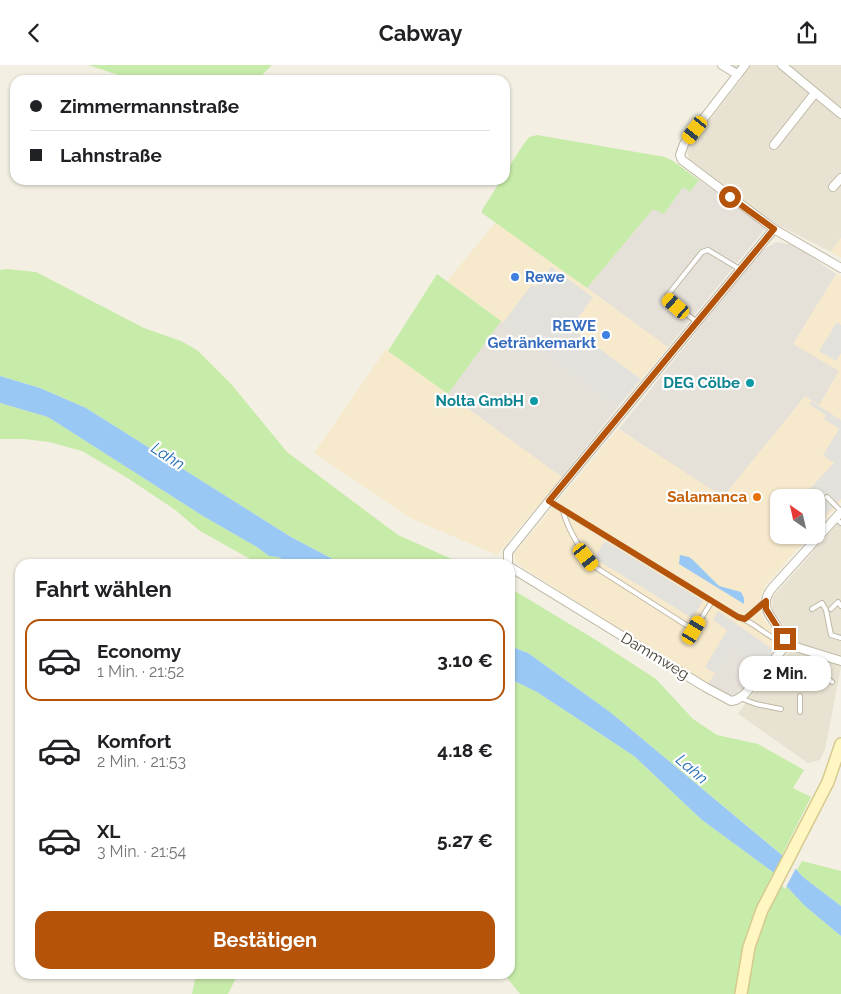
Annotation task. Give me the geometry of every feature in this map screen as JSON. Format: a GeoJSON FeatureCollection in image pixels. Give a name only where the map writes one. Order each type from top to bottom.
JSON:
{"type":"FeatureCollection","features":[{"type":"Feature","properties":{"kind":"main road"},"geometry":{"type":"LineString","coordinates":[[741,994],[749,947],[767,899],[828,782],[841,744]]}},
{"type":"Feature","properties":{"kind":"street"},"geometry":{"type":"LineString","coordinates":[[722,65],[737,74]]}},
{"type":"Feature","properties":{"kind":"street"},"geometry":{"type":"LineString","coordinates":[[745,65],[684,144],[680,155],[686,165],[774,229],[841,268]]}},
{"type":"Feature","properties":{"kind":"street"},"geometry":{"type":"LineString","coordinates":[[782,65],[841,114]]}},
{"type":"Feature","properties":{"kind":"street"},"geometry":{"type":"LineString","coordinates":[[774,145],[815,93]]}},
{"type":"Feature","properties":{"kind":"street"},"geometry":{"type":"LineString","coordinates":[[833,187],[841,177]]}},
{"type":"Feature","properties":{"kind":"street"},"geometry":{"type":"LineString","coordinates":[[508,559],[508,552],[549,501],[774,229]]}},
{"type":"Feature","properties":{"kind":"street"},"geometry":{"type":"LineString","coordinates":[[840,516],[768,593],[766,609],[788,643],[841,661]]}},
{"type":"Feature","properties":{"kind":"street","name":"Dammweg"},"geometry":{"type":"LineString","coordinates":[[515,568],[726,699],[732,701],[740,698]]}},
{"type":"Feature","properties":{"kind":"street"},"geometry":{"type":"LineString","coordinates":[[740,698],[788,643]]}},
{"type":"Feature","properties":{"kind":"lane"},"geometry":{"type":"LineString","coordinates":[[697,321],[676,306],[667,296],[702,252],[708,251],[741,270]]}},
{"type":"Feature","properties":{"kind":"lane"},"geometry":{"type":"LineString","coordinates":[[827,497],[840,516]]}},
{"type":"Feature","properties":{"kind":"lane"},"geometry":{"type":"LineString","coordinates":[[549,501],[738,617],[745,619],[779,641],[788,643]]}},
{"type":"Feature","properties":{"kind":"lane"},"geometry":{"type":"LineString","coordinates":[[563,510],[565,519],[592,565],[694,630],[712,601]]}},
{"type":"Feature","properties":{"kind":"lane"},"geometry":{"type":"LineString","coordinates":[[745,619],[766,601]]}},
{"type":"Feature","properties":{"kind":"lane"},"geometry":{"type":"LineString","coordinates":[[812,609],[822,603],[826,609],[831,635],[841,638]]}},
{"type":"Feature","properties":{"kind":"lane"},"geometry":{"type":"LineString","coordinates":[[831,609],[838,603],[841,605]]}},
{"type":"Feature","properties":{"kind":"lane"},"geometry":{"type":"LineString","coordinates":[[797,667],[806,671],[823,656]]}},
{"type":"Feature","properties":{"kind":"lane"},"geometry":{"type":"LineString","coordinates":[[811,677],[823,656]]}},
{"type":"Feature","properties":{"kind":"lane"},"geometry":{"type":"LineString","coordinates":[[816,670],[832,682]]}},
{"type":"Feature","properties":{"kind":"lane"},"geometry":{"type":"LineString","coordinates":[[800,696],[800,712]]}},
{"type":"Feature","properties":{"kind":"lane"},"geometry":{"type":"LineString","coordinates":[[740,698],[756,704],[781,709]]}},
{"type":"Feature","properties":{"kind":"shaded area"},"geometry":{"type":"Polygon","coordinates":[[[726,65],[841,65],[841,238],[831,252],[776,224],[689,159],[687,149],[742,78],[726,65]]]}},
{"type":"Feature","properties":{"kind":"shaded area"},"geometry":{"type":"Polygon","coordinates":[[[699,180],[766,228],[668,347],[587,288],[653,208],[664,214],[683,186],[690,192],[699,180]]]}},
{"type":"Feature","properties":{"kind":"shaded area"},"geometry":{"type":"Polygon","coordinates":[[[496,222],[668,347],[618,407],[447,281],[496,222]]]}},
{"type":"Feature","properties":{"kind":"shaded area"},"geometry":{"type":"Polygon","coordinates":[[[841,238],[841,258],[831,252],[841,238]]]}},
{"type":"Feature","properties":{"kind":"shaded area"},"geometry":{"type":"Polygon","coordinates":[[[776,242],[794,245],[836,274],[793,344],[839,371],[819,405],[805,396],[723,497],[619,429],[761,251],[776,242]]]}},
{"type":"Feature","properties":{"kind":"shaded area"},"geometry":{"type":"Polygon","coordinates":[[[551,267],[593,297],[571,328],[641,379],[618,407],[503,323],[532,284],[536,287],[551,267]]]}},
{"type":"Feature","properties":{"kind":"shaded area"},"geometry":{"type":"Polygon","coordinates":[[[836,274],[841,276],[841,502],[825,519],[825,489],[770,489],[770,544],[802,544],[765,586],[759,603],[762,616],[779,641],[778,647],[762,668],[732,649],[707,685],[516,563],[514,554],[618,429],[723,496],[805,396],[819,405],[839,372],[793,344],[836,274]]]}},
{"type":"Feature","properties":{"kind":"shaded area"},"geometry":{"type":"Polygon","coordinates":[[[501,321],[618,407],[562,477],[448,394],[501,321]]]}},
{"type":"Feature","properties":{"kind":"shaded area"},"geometry":{"type":"Polygon","coordinates":[[[837,322],[841,325],[841,353],[836,361],[819,351],[837,322]]]}},
{"type":"Feature","properties":{"kind":"shaded area"},"geometry":{"type":"Polygon","coordinates":[[[386,349],[562,477],[497,555],[412,519],[314,453],[386,349]]]}},
{"type":"Feature","properties":{"kind":"shaded area"},"geometry":{"type":"Polygon","coordinates":[[[811,401],[841,420],[841,499],[825,516],[825,489],[810,489],[834,463],[823,455],[839,429],[824,419],[826,415],[809,404],[811,401]]]}},
{"type":"Feature","properties":{"kind":"shaded area"},"geometry":{"type":"Polygon","coordinates":[[[841,520],[841,667],[825,749],[820,760],[808,763],[738,714],[749,698],[790,651],[795,642],[773,610],[772,598],[820,544],[825,544],[825,538],[841,520]]]}},
{"type":"Feature","properties":{"kind":"shaded area"},"geometry":{"type":"Polygon","coordinates":[[[605,541],[703,601],[692,618],[594,558],[605,541]]]}},
{"type":"Feature","properties":{"kind":"shaded area"},"geometry":{"type":"Polygon","coordinates":[[[718,611],[775,651],[762,668],[733,649],[715,673],[705,667],[727,630],[713,620],[718,611]]]}},
{"type":"Feature","properties":{"kind":"shaded area"},"geometry":{"type":"Polygon","coordinates":[[[732,648],[762,668],[740,694],[728,696],[707,685],[732,648]]]}},
{"type":"Feature","properties":{"kind":"green space"},"geometry":{"type":"Polygon","coordinates":[[[88,65],[272,65],[262,75],[118,75],[88,65]]]}},
{"type":"Feature","properties":{"kind":"green space"},"geometry":{"type":"Polygon","coordinates":[[[537,135],[665,157],[699,180],[690,192],[683,187],[664,214],[653,209],[587,288],[482,213],[498,185],[510,185],[510,165],[529,137],[537,135]]]}},
{"type":"Feature","properties":{"kind":"green space"},"geometry":{"type":"Polygon","coordinates":[[[0,270],[36,272],[144,328],[181,341],[197,350],[232,385],[287,452],[398,535],[452,559],[333,559],[291,537],[86,408],[40,388],[0,376],[0,270]]]}},
{"type":"Feature","properties":{"kind":"green space"},"geometry":{"type":"Polygon","coordinates":[[[437,274],[501,321],[448,394],[388,351],[437,274]]]}},
{"type":"Feature","properties":{"kind":"green space"},"geometry":{"type":"Polygon","coordinates":[[[0,403],[48,417],[203,516],[269,556],[282,559],[250,559],[200,531],[174,509],[82,451],[49,442],[0,439],[0,403]]]}},
{"type":"Feature","properties":{"kind":"green space"},"geometry":{"type":"Polygon","coordinates":[[[515,591],[656,679],[693,719],[717,735],[758,744],[804,770],[793,788],[811,797],[782,855],[610,712],[528,653],[515,648],[515,591]]]}},
{"type":"Feature","properties":{"kind":"green space"},"geometry":{"type":"Polygon","coordinates":[[[515,681],[537,692],[634,756],[702,820],[773,872],[805,906],[841,936],[841,994],[520,994],[508,979],[515,979],[515,681]]]}},
{"type":"Feature","properties":{"kind":"green space"},"geometry":{"type":"Polygon","coordinates":[[[802,861],[841,871],[841,906],[803,877],[797,870],[802,861]]]}},
{"type":"Feature","properties":{"kind":"green space"},"geometry":{"type":"Polygon","coordinates":[[[195,979],[236,979],[228,994],[192,994],[195,979]]]}},
{"type":"Feature","properties":{"kind":"water"},"geometry":{"type":"Polygon","coordinates":[[[0,376],[40,388],[86,408],[291,537],[333,559],[282,559],[269,556],[48,417],[0,403],[0,376]]]}},
{"type":"Feature","properties":{"kind":"water"},"geometry":{"type":"Polygon","coordinates":[[[680,555],[693,560],[719,586],[741,592],[744,604],[679,564],[680,555]]]}},
{"type":"Feature","properties":{"kind":"water"},"geometry":{"type":"Polygon","coordinates":[[[515,648],[528,653],[610,712],[789,861],[803,877],[841,906],[841,936],[805,906],[773,872],[702,820],[634,756],[537,692],[515,681],[515,648]]]}},
{"type":"Feature","properties":{"kind":"pier"},"geometry":{"type":"Polygon","coordinates":[[[785,854],[797,866],[785,889],[773,876],[785,854]]]}},
{"type":"Feature","properties":{"kind":"place","name":"Rewe"},"geometry":{"type":"Point","coordinates":[515,277]}},
{"type":"Feature","properties":{"kind":"place","name":"REWE Getränkemarkt"},"geometry":{"type":"Point","coordinates":[606,335]}},
{"type":"Feature","properties":{"kind":"place","name":"DEG Cölbe"},"geometry":{"type":"Point","coordinates":[750,383]}},
{"type":"Feature","properties":{"kind":"place","name":"Nolta GmbH"},"geometry":{"type":"Point","coordinates":[534,401]}},
{"type":"Feature","properties":{"kind":"place","name":"Salamanca"},"geometry":{"type":"Point","coordinates":[757,497]}},
{"type":"Feature","properties":{"kind":"route"},"geometry":{"type":"LineString","coordinates":[[730,197],[774,229],[549,501],[738,617],[745,619],[766,601],[766,609],[785,639]]}},
{"type":"Feature","properties":{"kind":"water label","name":"Lahn"},"geometry":{"type":"Point","coordinates":[168,456]}},
{"type":"Feature","properties":{"kind":"water label","name":"Lahn"},"geometry":{"type":"Point","coordinates":[692,769]}}]}
